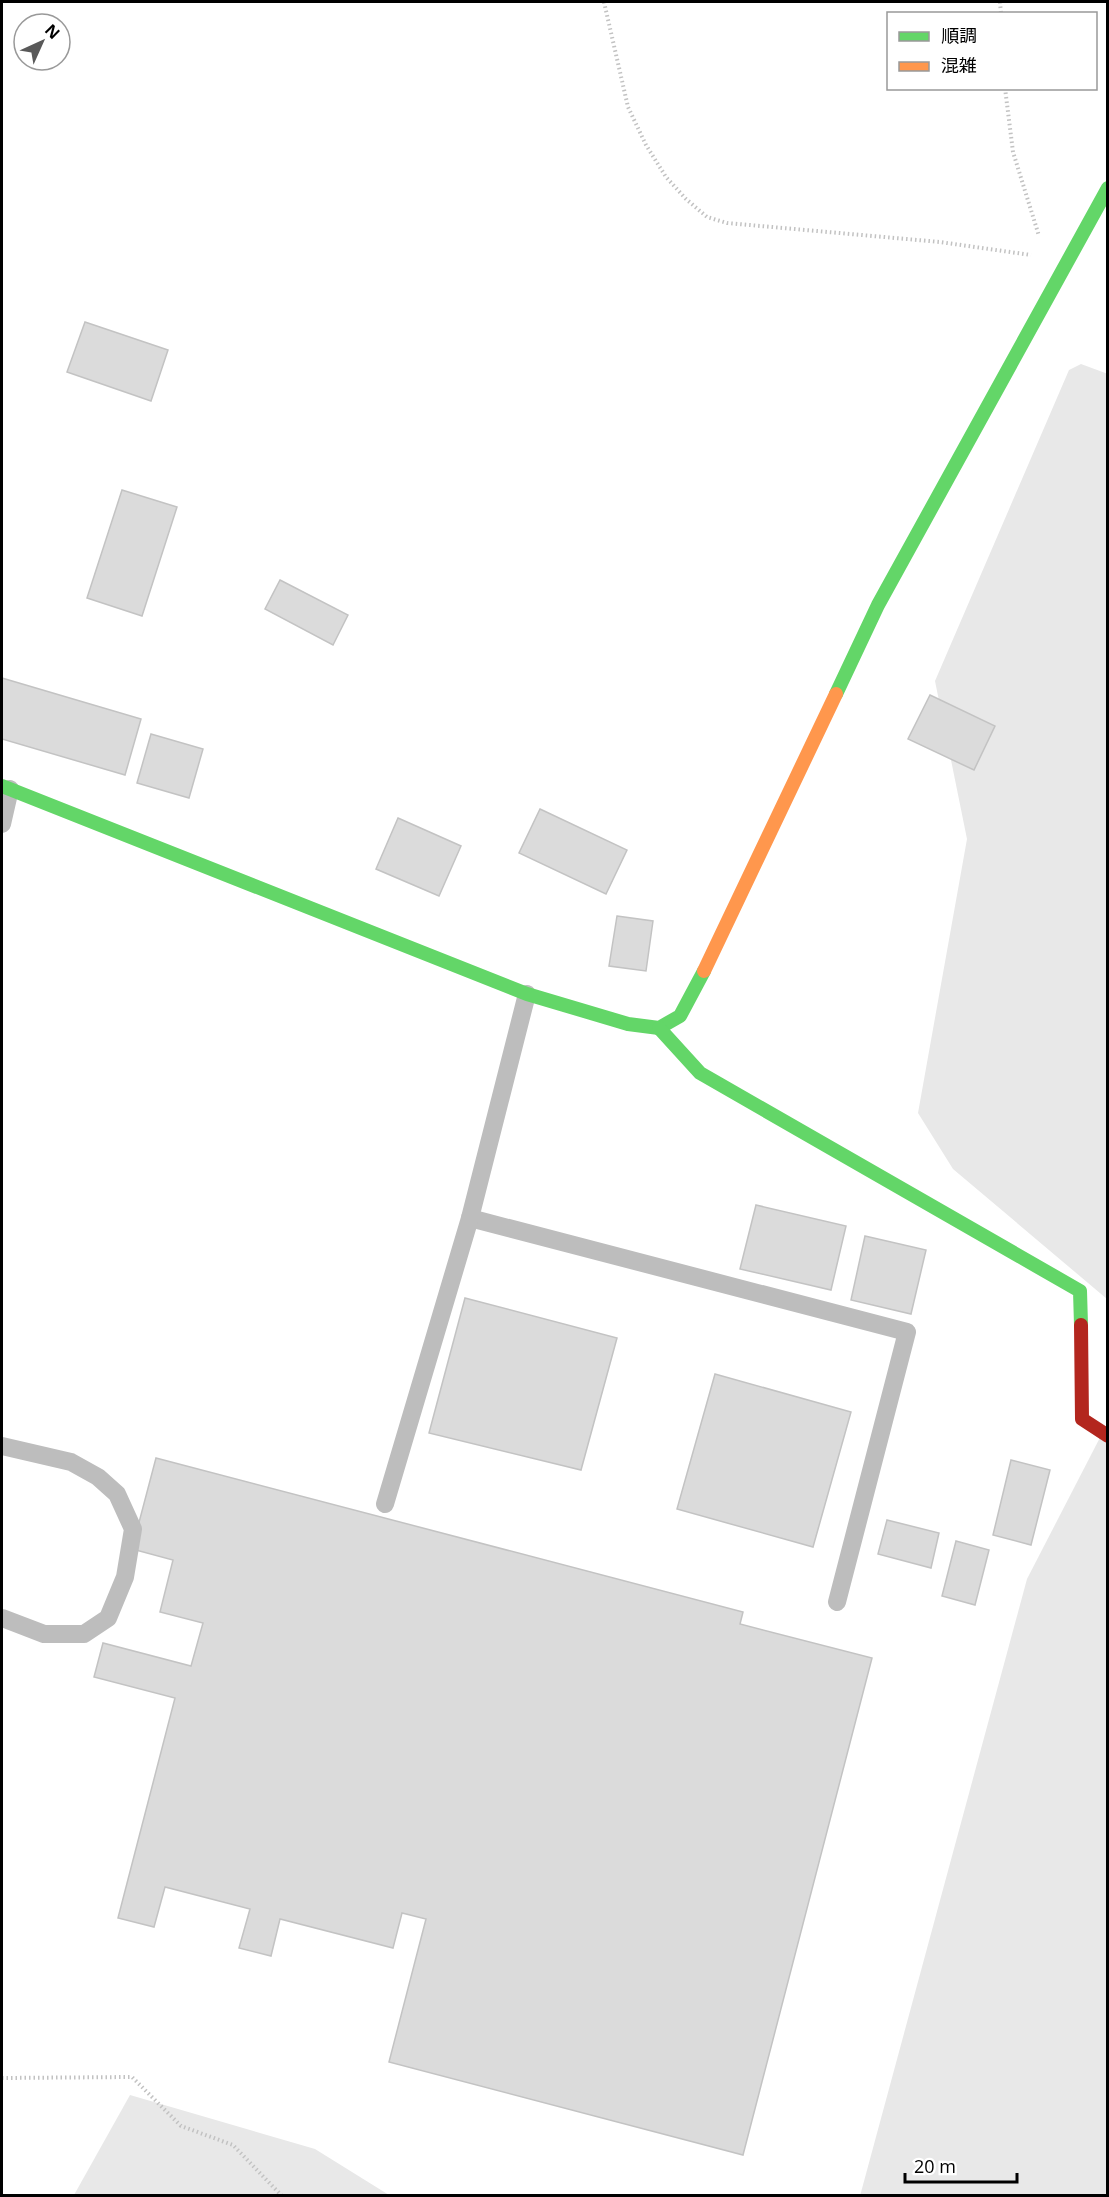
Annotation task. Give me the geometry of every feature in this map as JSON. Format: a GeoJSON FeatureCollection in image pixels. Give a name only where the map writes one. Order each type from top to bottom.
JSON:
{"type":"FeatureCollection","features":[{"type":"Feature","properties":{"kind":"street"},"geometry":{"type":"LineString","coordinates":[[6,788],[527,994],[628,1024],[659,1028],[680,1016],[693,995],[878,605],[1107,188]]}},
{"type":"Feature","properties":{"kind":"street"},"geometry":{"type":"LineString","coordinates":[[659,1028],[700,1073],[1080,1291],[1082,1419],[1107,1436]]}},
{"type":"Feature","properties":{"kind":"lane"},"geometry":{"type":"LineString","coordinates":[[2,824],[6,788]]}},
{"type":"Feature","properties":{"kind":"lane"},"geometry":{"type":"LineString","coordinates":[[385,1504],[470,1218],[527,994]]}},
{"type":"Feature","properties":{"kind":"lane"},"geometry":{"type":"LineString","coordinates":[[470,1218],[907,1332],[837,1602]]}},
{"type":"Feature","properties":{"kind":"lane"},"geometry":{"type":"LineString","coordinates":[[2,1446],[71,1462],[98,1477],[117,1494],[133,1529],[125,1577],[108,1618],[84,1634],[44,1634],[2,1618]]}},
{"type":"Feature","properties":{"kind":"path"},"geometry":{"type":"LineString","coordinates":[[604,2],[628,107],[666,177],[707,217],[727,223],[940,242],[1046,258],[1064,267]]}},
{"type":"Feature","properties":{"kind":"path"},"geometry":{"type":"LineString","coordinates":[[1005,90],[1013,152],[1046,258]]}},
{"type":"Feature","properties":{"kind":"path"},"geometry":{"type":"LineString","coordinates":[[2,2078],[132,2077],[181,2126],[233,2145],[282,2196]]}},
{"type":"Feature","properties":{"kind":"shaded area"},"geometry":{"type":"Polygon","coordinates":[[[1081,364],[1108,374],[1107,1299],[953,1169],[918,1113],[967,839],[935,681],[1069,370],[1081,364]]]}},
{"type":"Feature","properties":{"kind":"shaded area"},"geometry":{"type":"Polygon","coordinates":[[[1107,1424],[1107,2195],[860,2196],[1027,1579],[1107,1424]]]}},
{"type":"Feature","properties":{"kind":"shaded area"},"geometry":{"type":"Polygon","coordinates":[[[130,2095],[315,2149],[389,2195],[74,2195],[130,2095]]]}},
{"type":"Feature","properties":{"kind":"building"},"geometry":{"type":"Polygon","coordinates":[[[85,322],[168,350],[151,401],[67,372],[85,322]]]}},
{"type":"Feature","properties":{"kind":"building"},"geometry":{"type":"Polygon","coordinates":[[[122,490],[177,507],[142,616],[87,598],[122,490]]]}},
{"type":"Feature","properties":{"kind":"building"},"geometry":{"type":"Polygon","coordinates":[[[280,580],[348,615],[333,645],[265,609],[280,580]]]}},
{"type":"Feature","properties":{"kind":"building"},"geometry":{"type":"Polygon","coordinates":[[[2,678],[141,719],[125,775],[2,739],[2,678]]]}},
{"type":"Feature","properties":{"kind":"building"},"geometry":{"type":"Polygon","coordinates":[[[930,695],[995,726],[974,770],[908,739],[930,695]]]}},
{"type":"Feature","properties":{"kind":"building"},"geometry":{"type":"Polygon","coordinates":[[[151,734],[203,749],[189,798],[137,783],[151,734]]]}},
{"type":"Feature","properties":{"kind":"building"},"geometry":{"type":"Polygon","coordinates":[[[540,809],[627,850],[606,894],[519,853],[540,809]]]}},
{"type":"Feature","properties":{"kind":"building"},"geometry":{"type":"Polygon","coordinates":[[[398,818],[461,846],[439,896],[376,869],[398,818]]]}},
{"type":"Feature","properties":{"kind":"building"},"geometry":{"type":"Polygon","coordinates":[[[617,916],[653,921],[646,971],[609,966],[617,916]]]}},
{"type":"Feature","properties":{"kind":"building"},"geometry":{"type":"Polygon","coordinates":[[[756,1205],[846,1226],[831,1290],[740,1269],[756,1205]]]}},
{"type":"Feature","properties":{"kind":"building"},"geometry":{"type":"Polygon","coordinates":[[[865,1236],[926,1250],[911,1314],[851,1300],[865,1236]]]}},
{"type":"Feature","properties":{"kind":"building"},"geometry":{"type":"Polygon","coordinates":[[[465,1298],[617,1338],[581,1470],[429,1433],[465,1298]]]}},
{"type":"Feature","properties":{"kind":"building"},"geometry":{"type":"Polygon","coordinates":[[[715,1374],[851,1412],[813,1547],[677,1509],[715,1374]]]}},
{"type":"Feature","properties":{"kind":"building"},"geometry":{"type":"Polygon","coordinates":[[[156,1458],[743,1612],[740,1624],[872,1658],[743,2155],[389,2062],[426,1919],[402,1913],[393,1948],[280,1919],[271,1956],[239,1948],[250,1909],[165,1887],[154,1927],[118,1918],[175,1698],[94,1677],[103,1643],[191,1666],[203,1623],[160,1612],[173,1560],[132,1549],[156,1458]]]}},
{"type":"Feature","properties":{"kind":"building"},"geometry":{"type":"Polygon","coordinates":[[[1011,1460],[1050,1470],[1031,1545],[993,1535],[1011,1460]]]}},
{"type":"Feature","properties":{"kind":"building"},"geometry":{"type":"Polygon","coordinates":[[[887,1520],[939,1533],[931,1568],[878,1554],[887,1520]]]}},
{"type":"Feature","properties":{"kind":"building"},"geometry":{"type":"Polygon","coordinates":[[[956,1541],[989,1550],[975,1605],[942,1596],[956,1541]]]}},
{"type":"Feature","properties":{"kind":"traffic: fast"},"geometry":{"type":"LineString","coordinates":[[836,694],[878,605],[1108,188]]}},
{"type":"Feature","properties":{"kind":"traffic: fast"},"geometry":{"type":"LineString","coordinates":[[2,786],[527,994],[628,1024],[659,1028],[680,1016],[704,971]]}},
{"type":"Feature","properties":{"kind":"traffic: fast"},"geometry":{"type":"LineString","coordinates":[[659,1028],[700,1073],[1080,1291],[1081,1325]]}},
{"type":"Feature","properties":{"kind":"traffic: slow"},"geometry":{"type":"LineString","coordinates":[[704,971],[836,694]]}},
{"type":"Feature","properties":{"kind":"traffic: jam"},"geometry":{"type":"LineString","coordinates":[[1081,1325],[1082,1419],[1108,1436]]}}]}
